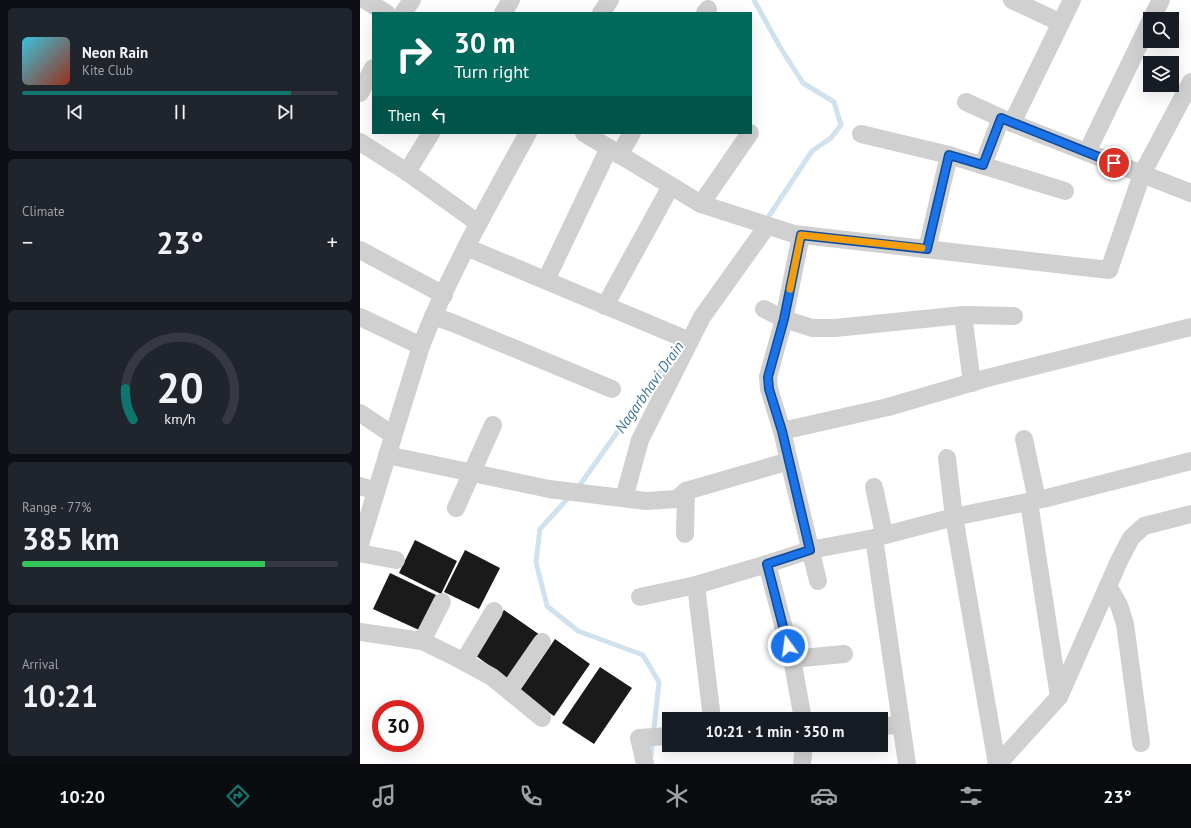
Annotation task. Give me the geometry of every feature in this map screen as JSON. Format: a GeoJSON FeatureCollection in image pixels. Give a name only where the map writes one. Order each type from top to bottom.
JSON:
{"type":"FeatureCollection","features":[{"type":"Feature","properties":{"kind":"street"},"geometry":{"type":"LineString","coordinates":[[365,0],[384,12]]}},
{"type":"Feature","properties":{"kind":"street"},"geometry":{"type":"LineString","coordinates":[[404,12],[412,0]]}},
{"type":"Feature","properties":{"kind":"street"},"geometry":{"type":"LineString","coordinates":[[504,12],[511,0]]}},
{"type":"Feature","properties":{"kind":"street"},"geometry":{"type":"LineString","coordinates":[[602,12],[610,0]]}},
{"type":"Feature","properties":{"kind":"street"},"geometry":{"type":"LineString","coordinates":[[1012,0],[1061,23]]}},
{"type":"Feature","properties":{"kind":"street"},"geometry":{"type":"LineString","coordinates":[[983,165],[1006,120],[1061,23],[1072,0]]}},
{"type":"Feature","properties":{"kind":"street"},"geometry":{"type":"LineString","coordinates":[[1155,12],[1161,0]]}},
{"type":"Feature","properties":{"kind":"street"},"geometry":{"type":"LineString","coordinates":[[1087,152],[1143,36]]}},
{"type":"Feature","properties":{"kind":"street"},"geometry":{"type":"LineString","coordinates":[[360,93],[372,70]]}},
{"type":"Feature","properties":{"kind":"street"},"geometry":{"type":"LineString","coordinates":[[586,134],[700,204],[724,213],[797,235],[1109,270],[1142,174],[1191,82]]}},
{"type":"Feature","properties":{"kind":"street"},"geometry":{"type":"LineString","coordinates":[[966,102],[1006,120],[1191,193]]}},
{"type":"Feature","properties":{"kind":"street"},"geometry":{"type":"LineString","coordinates":[[407,172],[430,134]]}},
{"type":"Feature","properties":{"kind":"street"},"geometry":{"type":"LineString","coordinates":[[360,544],[368,489],[387,455],[421,346],[433,316],[478,223],[527,134]]}},
{"type":"Feature","properties":{"kind":"street"},"geometry":{"type":"LineString","coordinates":[[546,280],[614,151],[631,134]]}},
{"type":"Feature","properties":{"kind":"street"},"geometry":{"type":"LineString","coordinates":[[700,204],[749,134]]}},
{"type":"Feature","properties":{"kind":"street"},"geometry":{"type":"LineString","coordinates":[[861,134],[949,155],[1065,191]]}},
{"type":"Feature","properties":{"kind":"street"},"geometry":{"type":"LineString","coordinates":[[360,142],[407,172],[478,223]]}},
{"type":"Feature","properties":{"kind":"street"},"geometry":{"type":"LineString","coordinates":[[927,249],[949,155]]}},
{"type":"Feature","properties":{"kind":"street"},"geometry":{"type":"LineString","coordinates":[[605,306],[671,186]]}},
{"type":"Feature","properties":{"kind":"street"},"geometry":{"type":"LineString","coordinates":[[624,498],[640,440],[685,339],[767,226]]}},
{"type":"Feature","properties":{"kind":"street"},"geometry":{"type":"LineString","coordinates":[[797,235],[784,319],[768,377],[769,389],[782,431],[818,581]]}},
{"type":"Feature","properties":{"kind":"street"},"geometry":{"type":"LineString","coordinates":[[466,247],[685,339]]}},
{"type":"Feature","properties":{"kind":"street"},"geometry":{"type":"LineString","coordinates":[[360,250],[444,295]]}},
{"type":"Feature","properties":{"kind":"street"},"geometry":{"type":"LineString","coordinates":[[764,309],[784,319],[812,328],[835,328],[963,315],[1014,316]]}},
{"type":"Feature","properties":{"kind":"street"},"geometry":{"type":"LineString","coordinates":[[963,315],[972,383]]}},
{"type":"Feature","properties":{"kind":"street"},"geometry":{"type":"LineString","coordinates":[[433,316],[612,389]]}},
{"type":"Feature","properties":{"kind":"street"},"geometry":{"type":"LineString","coordinates":[[360,317],[421,346]]}},
{"type":"Feature","properties":{"kind":"street"},"geometry":{"type":"LineString","coordinates":[[782,431],[888,407],[972,383],[1191,327]]}},
{"type":"Feature","properties":{"kind":"street"},"geometry":{"type":"LineString","coordinates":[[360,413],[393,435]]}},
{"type":"Feature","properties":{"kind":"street"},"geometry":{"type":"LineString","coordinates":[[456,508],[493,425]]}},
{"type":"Feature","properties":{"kind":"street"},"geometry":{"type":"LineString","coordinates":[[1024,439],[1059,697]]}},
{"type":"Feature","properties":{"kind":"street"},"geometry":{"type":"LineString","coordinates":[[387,455],[549,489],[646,501],[678,499],[686,491],[789,462]]}},
{"type":"Feature","properties":{"kind":"street"},"geometry":{"type":"LineString","coordinates":[[948,458],[954,517],[998,764]]}},
{"type":"Feature","properties":{"kind":"street"},"geometry":{"type":"LineString","coordinates":[[640,597],[696,585],[810,550],[879,536],[954,517],[1033,501],[1191,461]]}},
{"type":"Feature","properties":{"kind":"street"},"geometry":{"type":"LineString","coordinates":[[874,487],[901,725],[907,764]]}},
{"type":"Feature","properties":{"kind":"street"},"geometry":{"type":"LineString","coordinates":[[685,534],[686,491]]}},
{"type":"Feature","properties":{"kind":"street"},"geometry":{"type":"LineString","coordinates":[[998,764],[1059,697],[1131,538],[1144,526],[1191,514]]}},
{"type":"Feature","properties":{"kind":"street"},"geometry":{"type":"LineString","coordinates":[[360,553],[396,560]]}},
{"type":"Feature","properties":{"kind":"street"},"geometry":{"type":"LineString","coordinates":[[767,564],[792,659],[802,712]]}},
{"type":"Feature","properties":{"kind":"street"},"geometry":{"type":"LineString","coordinates":[[696,585],[711,712]]}},
{"type":"Feature","properties":{"kind":"street"},"geometry":{"type":"LineString","coordinates":[[1108,586],[1119,605],[1125,624],[1141,743]]}},
{"type":"Feature","properties":{"kind":"street"},"geometry":{"type":"LineString","coordinates":[[422,641],[442,602]]}},
{"type":"Feature","properties":{"kind":"street"},"geometry":{"type":"LineString","coordinates":[[464,661],[494,611]]}},
{"type":"Feature","properties":{"kind":"street"},"geometry":{"type":"LineString","coordinates":[[360,632],[422,641],[464,661],[492,677],[542,718]]}},
{"type":"Feature","properties":{"kind":"street"},"geometry":{"type":"LineString","coordinates":[[509,690],[542,642]]}},
{"type":"Feature","properties":{"kind":"street"},"geometry":{"type":"LineString","coordinates":[[792,659],[844,654]]}},
{"type":"Feature","properties":{"kind":"street"},"geometry":{"type":"LineString","coordinates":[[888,726],[901,725]]}},
{"type":"Feature","properties":{"kind":"street"},"geometry":{"type":"LineString","coordinates":[[645,764],[639,738],[658,737]]}},
{"type":"Feature","properties":{"kind":"street"},"geometry":{"type":"LineString","coordinates":[[802,764],[803,752]]}},
{"type":"Feature","properties":{"kind":"building"},"geometry":{"type":"Polygon","coordinates":[[[415,540],[457,561],[441,594],[399,573],[415,540]]]}},
{"type":"Feature","properties":{"kind":"building"},"geometry":{"type":"Polygon","coordinates":[[[465,550],[500,568],[479,609],[444,592],[465,550]]]}},
{"type":"Feature","properties":{"kind":"building"},"geometry":{"type":"Polygon","coordinates":[[[390,573],[436,595],[419,630],[373,609],[390,573]]]}},
{"type":"Feature","properties":{"kind":"building"},"geometry":{"type":"Polygon","coordinates":[[[504,610],[540,635],[508,679],[472,653],[504,610]]]}},
{"type":"Feature","properties":{"kind":"building"},"geometry":{"type":"Polygon","coordinates":[[[555,639],[590,664],[554,716],[519,692],[555,639]]]}},
{"type":"Feature","properties":{"kind":"building"},"geometry":{"type":"Polygon","coordinates":[[[600,667],[632,688],[594,744],[562,723],[600,667]]]}},
{"type":"Feature","properties":{"kind":"waterway","name":"Nagarbhavi Drain"},"geometry":{"type":"LineString","coordinates":[[754,0],[780,47],[803,83],[834,102],[841,125],[831,138],[812,151],[765,222]]}},
{"type":"Feature","properties":{"kind":"waterway","name":"Nagarbhavi Drain"},"geometry":{"type":"LineString","coordinates":[[577,489],[679,345]]}},
{"type":"Feature","properties":{"kind":"waterway","name":"Nagarbhavi Drain"},"geometry":{"type":"LineString","coordinates":[[570,496],[540,529],[536,562],[547,606],[578,631],[643,655],[659,682],[651,755]]}},
{"type":"Feature","properties":{"kind":"slow traffic"},"geometry":{"type":"LineString","coordinates":[[790,289],[801,235],[922,248]]}},
{"type":"Feature","properties":{"kind":"route"},"geometry":{"type":"LineString","coordinates":[[788,646],[767,564],[810,550],[782,431],[769,389],[768,377],[784,319],[801,235],[927,249],[949,155],[983,165],[1001,118],[1114,163]]}}]}
